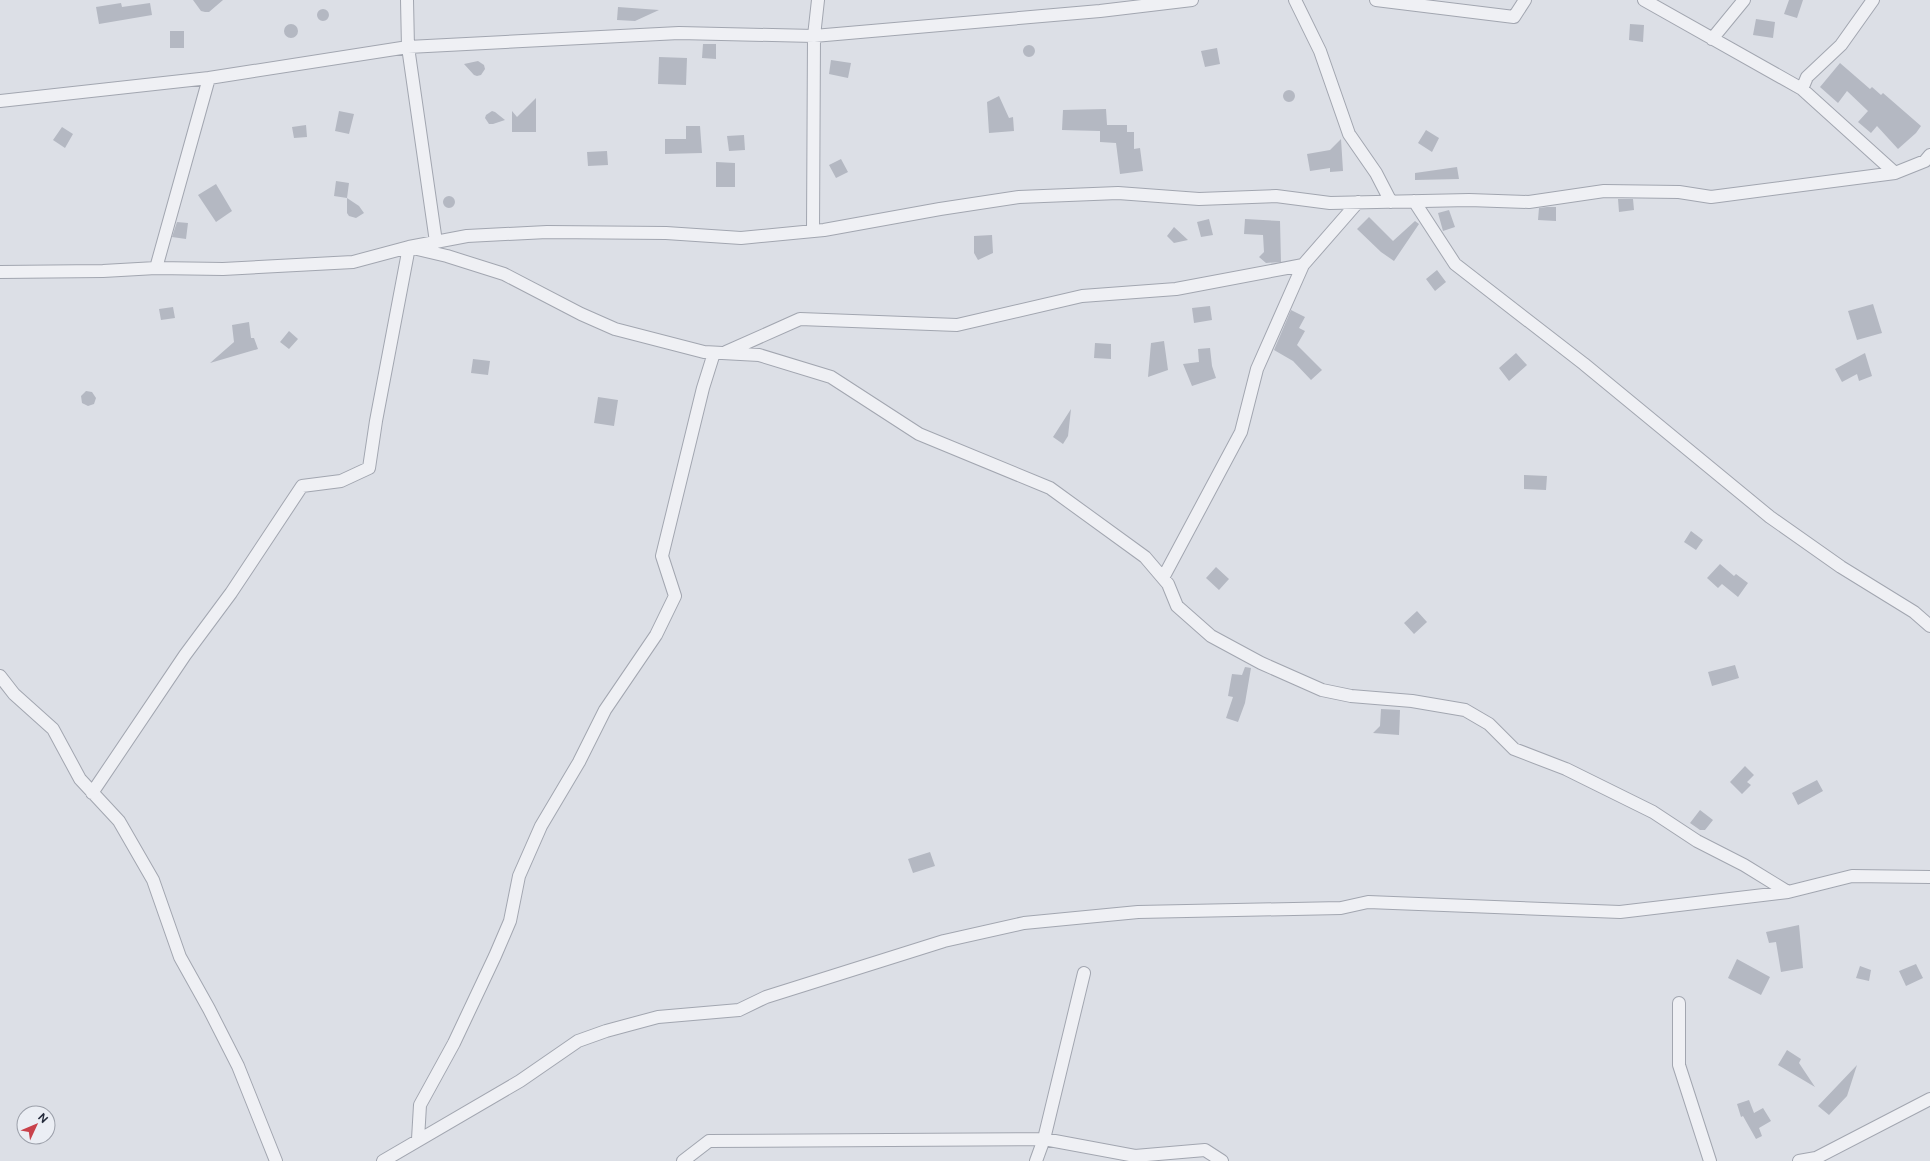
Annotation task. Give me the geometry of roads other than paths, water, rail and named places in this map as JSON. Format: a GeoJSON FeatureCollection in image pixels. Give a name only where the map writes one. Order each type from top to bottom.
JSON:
{"type":"FeatureCollection","features":[{"type":"Feature","properties":{"kind":"street"},"geometry":{"type":"LineString","coordinates":[[407,0],[408,47],[436,242]]}},
{"type":"Feature","properties":{"kind":"street"},"geometry":{"type":"LineString","coordinates":[[813,231],[814,36],[818,0]]}},
{"type":"Feature","properties":{"kind":"street"},"geometry":{"type":"LineString","coordinates":[[0,101],[209,78],[408,47],[678,33],[814,36],[1100,11],[1192,0]]}},
{"type":"Feature","properties":{"kind":"street"},"geometry":{"type":"LineString","coordinates":[[1295,0],[1320,51],[1348,134],[1376,173],[1391,202]]}},
{"type":"Feature","properties":{"kind":"street"},"geometry":{"type":"LineString","coordinates":[[1376,0],[1514,17],[1525,0]]}},
{"type":"Feature","properties":{"kind":"street"},"geometry":{"type":"LineString","coordinates":[[1644,0],[1802,89],[1894,173]]}},
{"type":"Feature","properties":{"kind":"street"},"geometry":{"type":"LineString","coordinates":[[1712,38],[1744,0]]}},
{"type":"Feature","properties":{"kind":"street"},"geometry":{"type":"LineString","coordinates":[[1802,89],[1807,77],[1841,45],[1873,0]]}},
{"type":"Feature","properties":{"kind":"street"},"geometry":{"type":"LineString","coordinates":[[156,268],[209,78]]}},
{"type":"Feature","properties":{"kind":"street"},"geometry":{"type":"LineString","coordinates":[[0,272],[103,271],[156,268],[223,269],[353,262],[467,236],[547,232],[666,233],[741,238],[813,231],[1019,197],[1118,193],[1199,199],[1276,196],[1330,203],[1469,200],[1529,202],[1604,191],[1679,192],[1711,197],[1894,173],[1925,161],[1930,155]]}},
{"type":"Feature","properties":{"kind":"street"},"geometry":{"type":"LineString","coordinates":[[1414,201],[1455,264],[1584,364],[1770,517],[1840,567],[1914,612],[1930,626]]}},
{"type":"Feature","properties":{"kind":"street"},"geometry":{"type":"LineString","coordinates":[[1163,578],[1242,432],[1257,369],[1304,264],[1358,202]]}},
{"type":"Feature","properties":{"kind":"street"},"geometry":{"type":"LineString","coordinates":[[409,248],[448,256],[504,274],[581,314],[614,329],[704,352],[759,355],[831,377],[919,434],[1050,488],[1145,557],[1168,584],[1177,606],[1211,636],[1261,663],[1322,690],[1351,696],[1412,701],[1465,710],[1489,724],[1514,749],[1566,769],[1652,812],[1697,841],[1744,865],[1788,892]]}},
{"type":"Feature","properties":{"kind":"street"},"geometry":{"type":"LineString","coordinates":[[92,793],[185,655],[231,593],[302,486],[341,481],[369,468],[376,421],[409,248]]}},
{"type":"Feature","properties":{"kind":"street"},"geometry":{"type":"LineString","coordinates":[[418,1139],[420,1105],[454,1043],[495,956],[510,921],[519,876],[541,826],[579,762],[605,710],[656,635],[675,596],[662,556],[703,388],[719,353],[800,319],[957,325],[1082,296],[1176,289],[1304,264]]}},
{"type":"Feature","properties":{"kind":"street"},"geometry":{"type":"LineString","coordinates":[[0,676],[14,694],[53,729],[80,779],[119,821],[153,880],[180,957],[210,1009],[238,1066],[276,1161]]}},
{"type":"Feature","properties":{"kind":"street"},"geometry":{"type":"LineString","coordinates":[[383,1161],[418,1139],[520,1081],[578,1041],[606,1031],[658,1017],[739,1010],[766,997],[944,941],[1024,924],[1138,912],[1341,908],[1368,902],[1424,906],[1513,907],[1577,912],[1620,912],[1788,892],[1852,876],[1930,877]]}},
{"type":"Feature","properties":{"kind":"street"},"geometry":{"type":"LineString","coordinates":[[1036,1161],[1044,1139],[1084,973]]}},
{"type":"Feature","properties":{"kind":"street"},"geometry":{"type":"LineString","coordinates":[[1679,1003],[1679,1065],[1710,1161]]}},
{"type":"Feature","properties":{"kind":"street"},"geometry":{"type":"LineString","coordinates":[[1799,1161],[1816,1158],[1930,1099]]}},
{"type":"Feature","properties":{"kind":"street"},"geometry":{"type":"LineString","coordinates":[[683,1161],[709,1141],[1044,1139],[1135,1156],[1205,1150],[1222,1161]]}}]}
